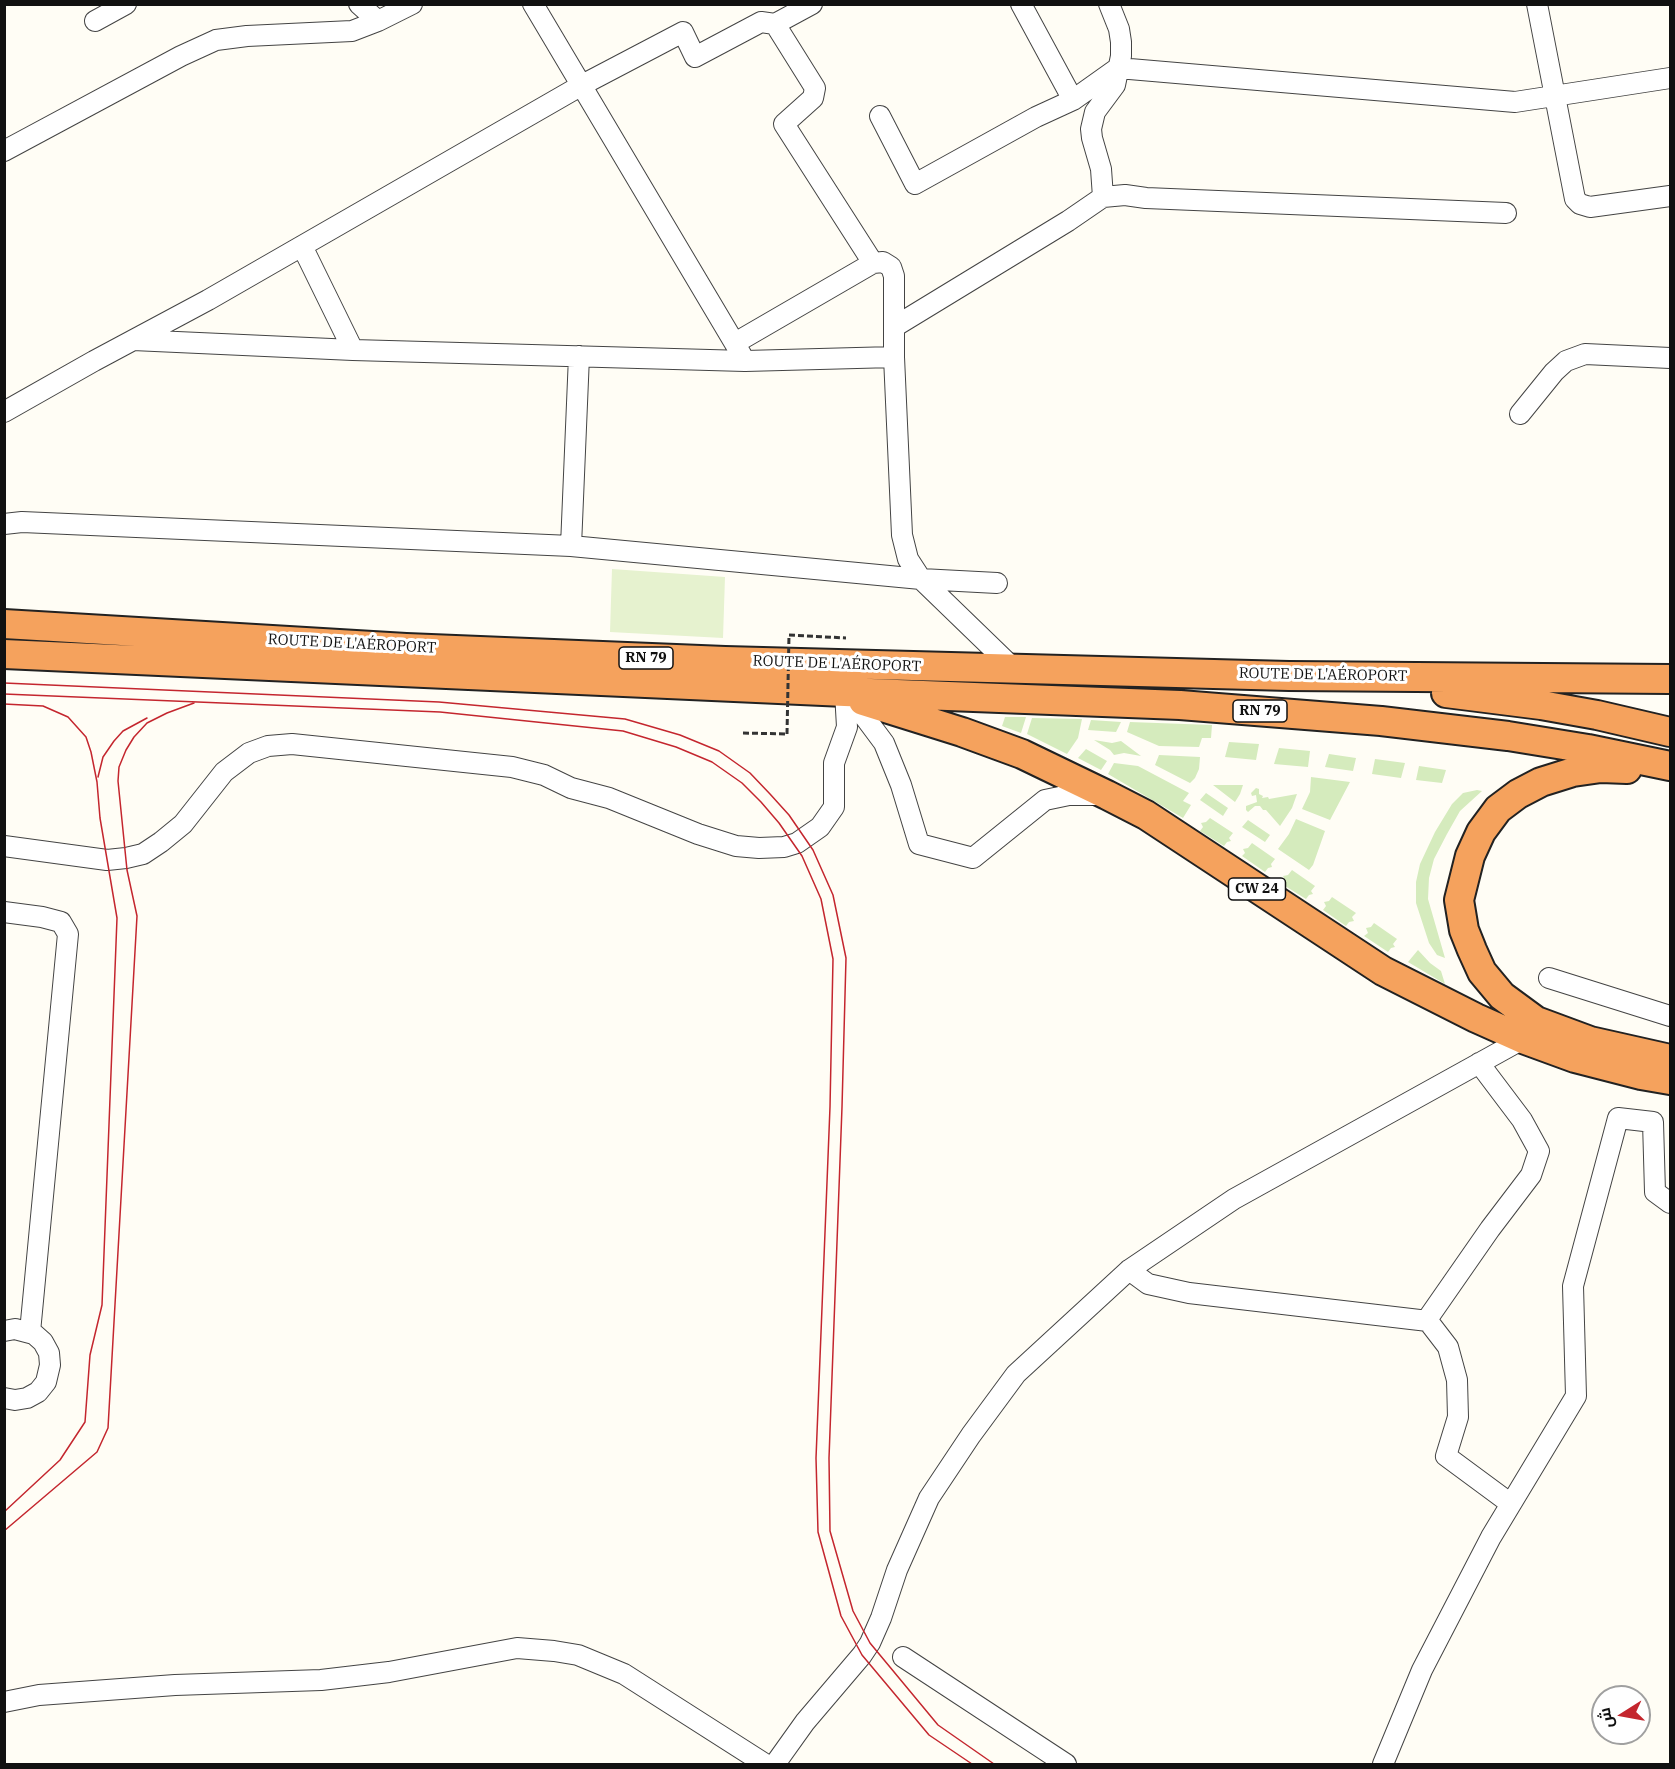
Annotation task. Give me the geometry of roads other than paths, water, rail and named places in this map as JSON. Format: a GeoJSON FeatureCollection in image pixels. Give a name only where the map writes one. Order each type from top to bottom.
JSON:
{"type":"FeatureCollection","features":[{"type":"Feature","properties":{"kind":"highway","name":"ROUTE DE L'AÉROPORT"},"geometry":{"type":"LineString","coordinates":[[4,624],[417,648],[725,661],[1289,676],[1671,680]]}},
{"type":"Feature","properties":{"kind":"highway","name":"ROUTE DE L'AÉROPORT"},"geometry":{"type":"LineString","coordinates":[[4,654],[845,692]]}},
{"type":"Feature","properties":{"kind":"highway","name":"RN 79"},"geometry":{"type":"LineString","coordinates":[[1289,676],[1394,686],[1541,705],[1671,732]]}},
{"type":"Feature","properties":{"kind":"highway","name":"RN 79"},"geometry":{"type":"LineString","coordinates":[[845,692],[1179,705],[1381,721],[1508,736],[1671,766]]}},
{"type":"Feature","properties":{"kind":"highway","name":"CW 24"},"geometry":{"type":"LineString","coordinates":[[845,692],[868,704],[962,732],[1022,754],[1146,815],[1383,972],[1476,1018],[1530,1030],[1575,1058],[1641,1075],[1671,1080]]}},
{"type":"Feature","properties":{"kind":"highway"},"geometry":{"type":"LineString","coordinates":[[1671,776],[1610,768],[1573,772],[1541,782],[1518,794],[1498,809],[1481,832],[1470,856],[1459,900],[1464,930],[1482,972],[1530,1030],[1671,1059]]}},
{"type":"Feature","properties":{"kind":"street"},"geometry":{"type":"LineString","coordinates":[[95,21],[126,4]]}},
{"type":"Feature","properties":{"kind":"street"},"geometry":{"type":"LineString","coordinates":[[358,4],[378,21]]}},
{"type":"Feature","properties":{"kind":"street"},"geometry":{"type":"LineString","coordinates":[[4,151],[181,56],[216,40],[247,36],[352,31],[412,4]]}},
{"type":"Feature","properties":{"kind":"street"},"geometry":{"type":"LineString","coordinates":[[533,4],[745,361]]}},
{"type":"Feature","properties":{"kind":"street"},"geometry":{"type":"LineString","coordinates":[[4,412],[302,246],[582,85],[682,32],[695,57],[761,22],[775,24],[812,4]]}},
{"type":"Feature","properties":{"kind":"street"},"geometry":{"type":"LineString","coordinates":[[1021,4],[1073,100]]}},
{"type":"Feature","properties":{"kind":"street"},"geometry":{"type":"LineString","coordinates":[[1104,197],[1101,169],[1091,129],[1095,112],[1115,85],[1118,68],[1121,42],[1119,29],[1109,4]]}},
{"type":"Feature","properties":{"kind":"street"},"geometry":{"type":"LineString","coordinates":[[1537,4],[1573,196],[1580,204],[1590,207],[1671,196]]}},
{"type":"Feature","properties":{"kind":"street"},"geometry":{"type":"LineString","coordinates":[[775,24],[815,88],[813,98],[784,124],[873,263]]}},
{"type":"Feature","properties":{"kind":"street"},"geometry":{"type":"LineString","coordinates":[[880,116],[915,184],[1036,117],[1073,100],[1118,68],[1515,102],[1671,78]]}},
{"type":"Feature","properties":{"kind":"street"},"geometry":{"type":"LineString","coordinates":[[894,327],[1104,197],[1125,195],[1146,198],[1506,213]]}},
{"type":"Feature","properties":{"kind":"street"},"geometry":{"type":"LineString","coordinates":[[302,246],[353,350]]}},
{"type":"Feature","properties":{"kind":"street"},"geometry":{"type":"LineString","coordinates":[[735,343],[873,263],[886,263],[891,267],[894,272],[894,357],[902,535],[908,559],[921,579],[1014,669]]}},
{"type":"Feature","properties":{"kind":"street"},"geometry":{"type":"LineString","coordinates":[[133,340],[353,350],[745,361],[894,357]]}},
{"type":"Feature","properties":{"kind":"street"},"geometry":{"type":"LineString","coordinates":[[1520,414],[1554,372],[1566,361],[1585,354],[1671,358]]}},
{"type":"Feature","properties":{"kind":"street"},"geometry":{"type":"LineString","coordinates":[[571,546],[579,356]]}},
{"type":"Feature","properties":{"kind":"street"},"geometry":{"type":"LineString","coordinates":[[4,524],[34,523],[571,546],[921,579],[997,583]]}},
{"type":"Feature","properties":{"kind":"street"},"geometry":{"type":"LineString","coordinates":[[845,692],[884,743],[901,785],[919,844],[973,858],[1044,800],[1069,795],[1107,795]]}},
{"type":"Feature","properties":{"kind":"street"},"geometry":{"type":"LineString","coordinates":[[4,846],[107,860],[143,854],[183,824],[224,772],[249,753],[268,746],[292,744],[512,767],[544,775],[571,788],[609,798],[698,834],[735,846],[784,848],[820,827],[834,807],[834,763],[847,727],[845,692]]}},
{"type":"Feature","properties":{"kind":"street"},"geometry":{"type":"LineString","coordinates":[[4,912],[61,922],[68,934],[30,1332]]}},
{"type":"Feature","properties":{"kind":"street"},"geometry":{"type":"LineString","coordinates":[[1549,978],[1671,1016]]}},
{"type":"Feature","properties":{"kind":"street"},"geometry":{"type":"LineString","coordinates":[[775,1764],[805,1722],[870,1643],[897,1570],[929,1498],[971,1435],[1016,1374],[1129,1270],[1234,1199],[1479,1064],[1530,1030]]}},
{"type":"Feature","properties":{"kind":"street"},"geometry":{"type":"LineString","coordinates":[[1426,1321],[1531,1175],[1539,1151],[1522,1120],[1479,1064]]}},
{"type":"Feature","properties":{"kind":"street"},"geometry":{"type":"LineString","coordinates":[[1383,1764],[1422,1670],[1491,1537],[1576,1396],[1573,1286],[1618,1118],[1653,1122],[1655,1192],[1671,1203]]}},
{"type":"Feature","properties":{"kind":"street"},"geometry":{"type":"LineString","coordinates":[[1129,1270],[1148,1284],[1190,1293],[1426,1321],[1448,1347],[1457,1380],[1458,1417],[1446,1456],[1511,1504]]}},
{"type":"Feature","properties":{"kind":"street"},"geometry":{"type":"LineString","coordinates":[[4,1331],[15,1329],[30,1332],[43,1342],[49,1353],[50,1365],[45,1382],[38,1392],[27,1398],[15,1400],[4,1398]]}},
{"type":"Feature","properties":{"kind":"street"},"geometry":{"type":"LineString","coordinates":[[4,1702],[39,1695],[321,1680],[410,1669],[517,1648],[554,1651],[578,1656],[624,1674],[765,1764]]}},
{"type":"Feature","properties":{"kind":"street"},"geometry":{"type":"LineString","coordinates":[[903,1657],[1066,1764]]}},
{"type":"Feature","properties":{"kind":"tram line"},"geometry":{"type":"LineString","coordinates":[[4,683],[439,702],[625,719],[680,735],[719,751],[750,773],[770,794],[789,815],[813,850],[833,895],[846,958],[829,1458],[830,1531],[853,1611],[870,1643],[938,1725],[994,1764]]}},
{"type":"Feature","properties":{"kind":"tram line"},"geometry":{"type":"LineString","coordinates":[[4,694],[440,712],[623,731],[676,747],[712,762],[742,783],[761,802],[802,856],[821,899],[833,959],[830,1107],[816,1458],[818,1532],[841,1616],[862,1655],[929,1735],[972,1764]]}},
{"type":"Feature","properties":{"kind":"tram line"},"geometry":{"type":"LineString","coordinates":[[4,1531],[97,1452],[108,1428],[137,916],[127,870],[118,781],[119,767],[134,737],[147,723],[194,703]]}},
{"type":"Feature","properties":{"kind":"tram line"},"geometry":{"type":"LineString","coordinates":[[4,704],[43,706],[68,717],[86,737],[97,782],[100,818],[117,918],[102,1305],[90,1355],[85,1422],[60,1460],[4,1512]]}},
{"type":"Feature","properties":{"kind":"tram line"},"geometry":{"type":"LineString","coordinates":[[98,777],[103,757],[114,741],[123,731],[147,718]]}}]}
